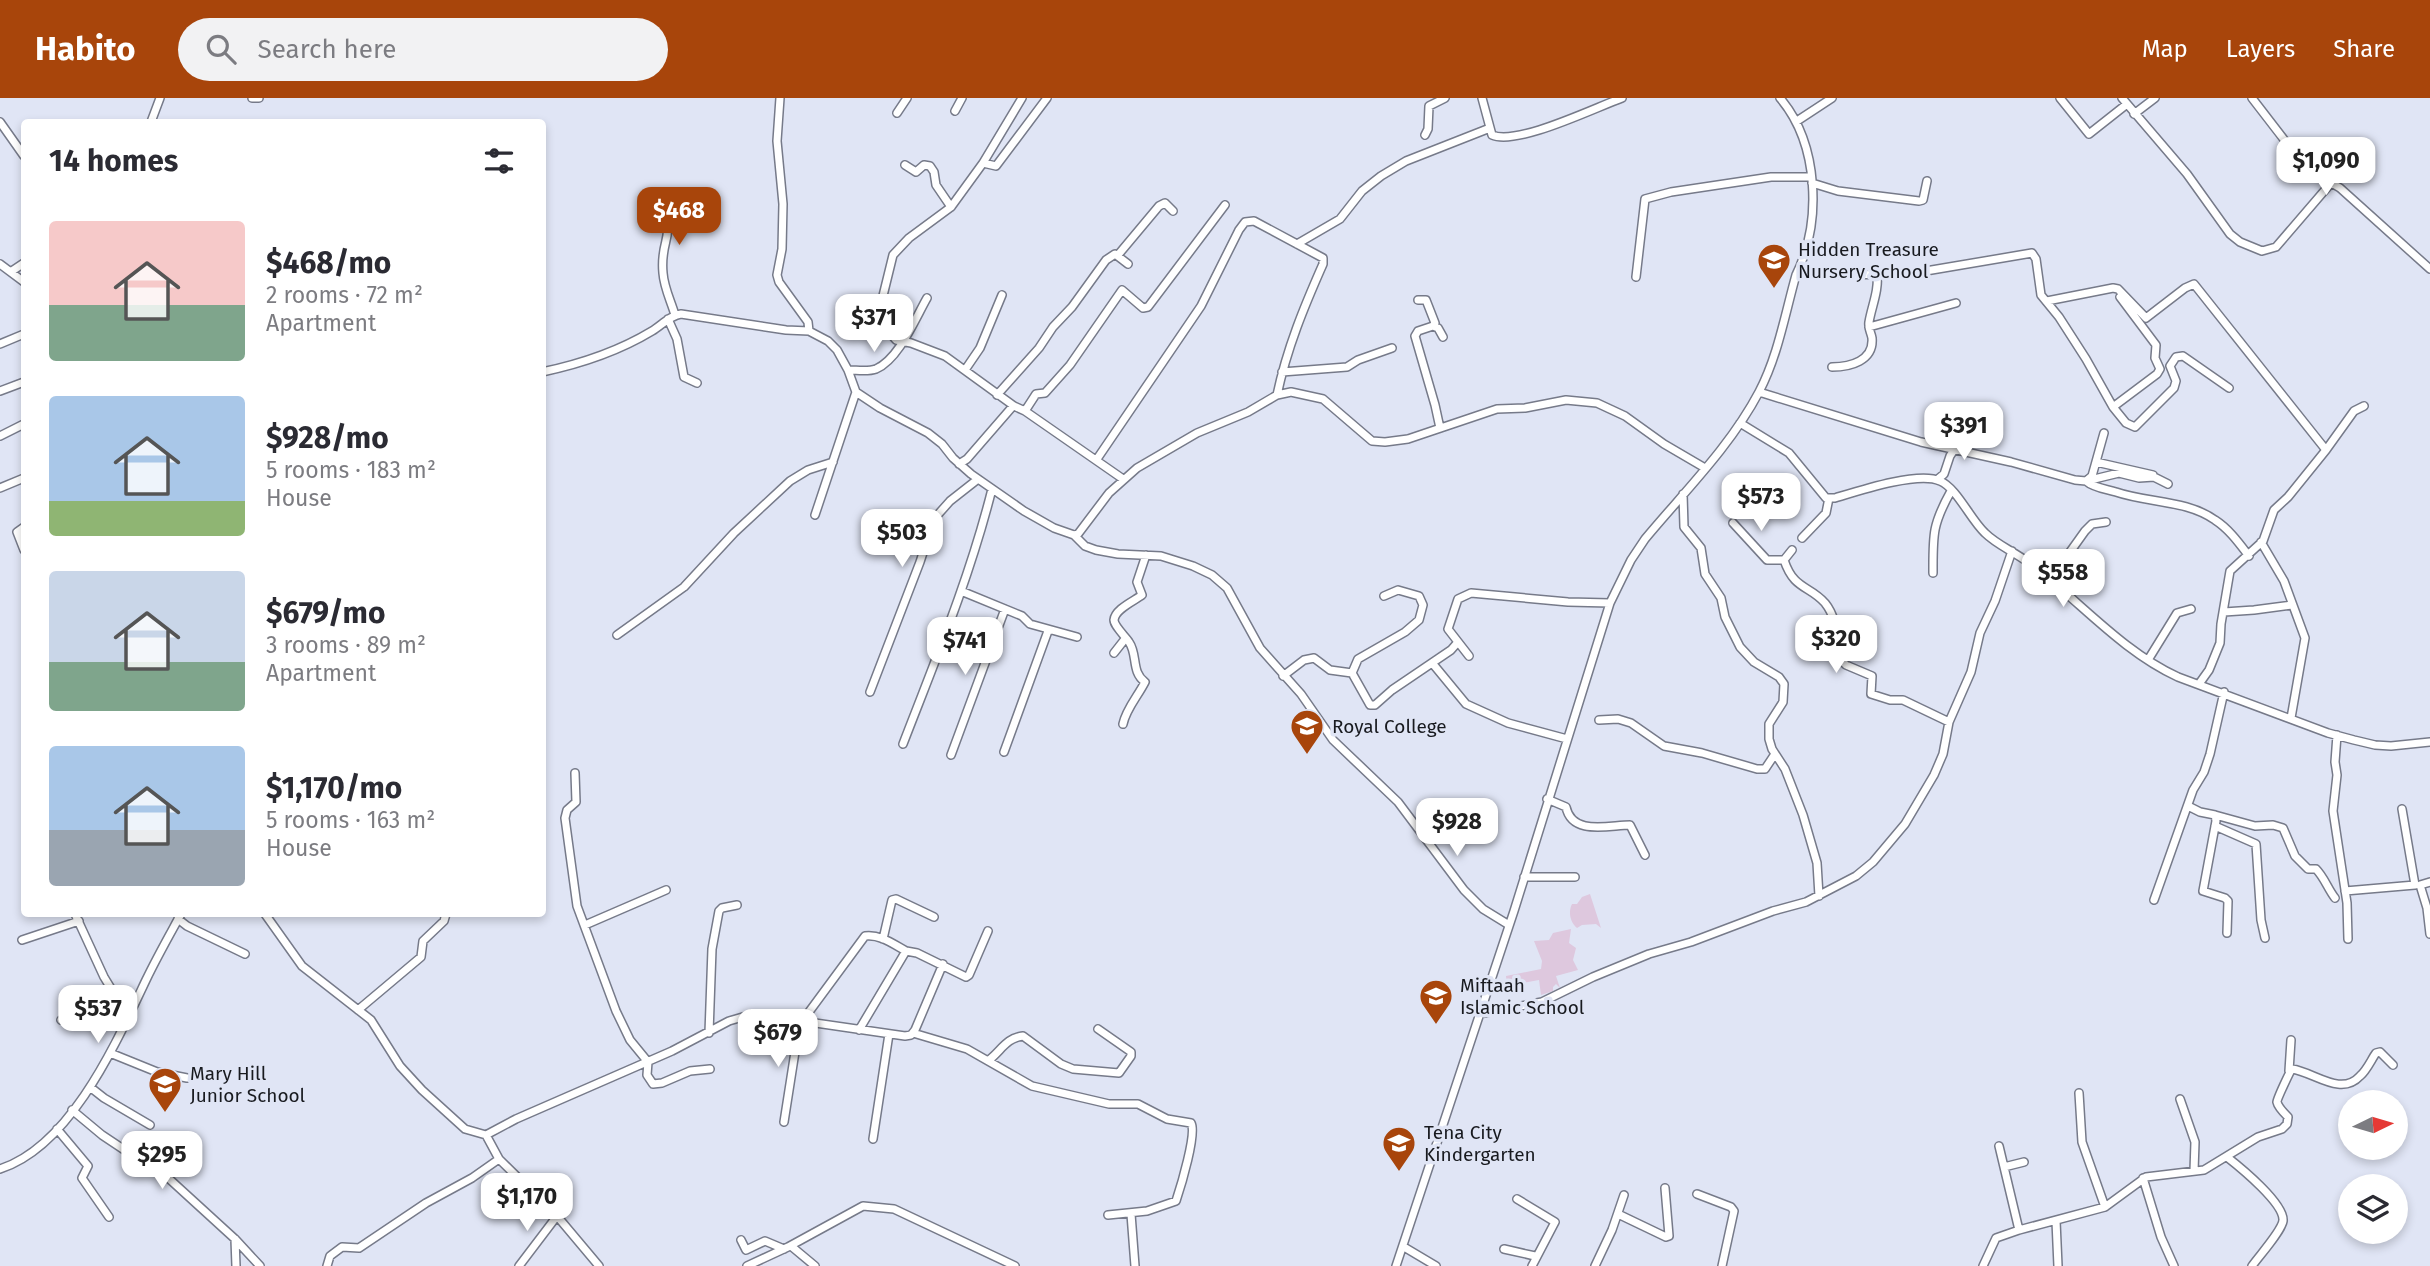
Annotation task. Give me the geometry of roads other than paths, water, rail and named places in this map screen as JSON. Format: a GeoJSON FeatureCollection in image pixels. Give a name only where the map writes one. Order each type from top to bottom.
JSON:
{"type":"FeatureCollection","features":[{"type":"Feature","properties":{"kind":"street"},"geometry":{"type":"LineString","coordinates":[[152,119],[160,98]]}},
{"type":"Feature","properties":{"kind":"street"},"geometry":{"type":"LineString","coordinates":[[252,98],[259,98]]}},
{"type":"Feature","properties":{"kind":"street"},"geometry":{"type":"LineString","coordinates":[[780,98],[777,141],[783,204],[782,249],[777,275],[779,282],[808,321],[809,331]]}},
{"type":"Feature","properties":{"kind":"street"},"geometry":{"type":"LineString","coordinates":[[897,113],[907,98]]}},
{"type":"Feature","properties":{"kind":"street"},"geometry":{"type":"LineString","coordinates":[[955,111],[962,98]]}},
{"type":"Feature","properties":{"kind":"street"},"geometry":{"type":"LineString","coordinates":[[1022,98],[983,163],[951,207],[909,238],[893,254],[880,308],[881,323],[896,340],[945,356],[997,395],[1025,411],[1123,479]]}},
{"type":"Feature","properties":{"kind":"street"},"geometry":{"type":"LineString","coordinates":[[983,163],[996,166],[1047,98]]}},
{"type":"Feature","properties":{"kind":"street"},"geometry":{"type":"LineString","coordinates":[[1425,135],[1428,129],[1429,106],[1445,98]]}},
{"type":"Feature","properties":{"kind":"street"},"geometry":{"type":"LineString","coordinates":[[1482,98],[1492,135],[1500,139],[1523,136],[1622,98]]}},
{"type":"Feature","properties":{"kind":"street"},"geometry":{"type":"LineString","coordinates":[[1396,1266],[1509,925],[1610,603],[1631,559],[1645,539],[1740,423],[1759,392],[1782,328],[1812,224],[1812,180],[1797,121],[1780,98]]}},
{"type":"Feature","properties":{"kind":"street"},"geometry":{"type":"LineString","coordinates":[[1797,121],[1832,98]]}},
{"type":"Feature","properties":{"kind":"street"},"geometry":{"type":"LineString","coordinates":[[2060,98],[2089,134],[2124,101],[2187,174],[2230,234],[2240,242],[2262,251],[2276,247],[2330,183]]}},
{"type":"Feature","properties":{"kind":"street"},"geometry":{"type":"LineString","coordinates":[[2134,114],[2155,98]]}},
{"type":"Feature","properties":{"kind":"street"},"geometry":{"type":"LineString","coordinates":[[2252,98],[2306,168],[2371,214],[2430,269]]}},
{"type":"Feature","properties":{"kind":"street"},"geometry":{"type":"LineString","coordinates":[[0,122],[21,152]]}},
{"type":"Feature","properties":{"kind":"street"},"geometry":{"type":"LineString","coordinates":[[1297,244],[1340,219],[1363,191],[1397,166],[1467,135],[1490,128]]}},
{"type":"Feature","properties":{"kind":"street"},"geometry":{"type":"LineString","coordinates":[[905,165],[916,172],[924,165],[930,166],[936,185],[951,207]]}},
{"type":"Feature","properties":{"kind":"street"},"geometry":{"type":"LineString","coordinates":[[1636,276],[1645,199],[1671,192],[1771,177],[1812,180],[1838,191],[1919,201],[1924,198],[1927,181]]}},
{"type":"Feature","properties":{"kind":"street"},"geometry":{"type":"LineString","coordinates":[[650,197],[668,222],[669,234],[664,252],[663,274],[684,377],[697,383]]}},
{"type":"Feature","properties":{"kind":"street"},"geometry":{"type":"LineString","coordinates":[[1118,255],[1159,206],[1166,203],[1173,211]]}},
{"type":"Feature","properties":{"kind":"street"},"geometry":{"type":"LineString","coordinates":[[1025,411],[1036,394],[1045,393],[1070,365],[1122,290],[1143,308],[1148,307],[1225,205]]}},
{"type":"Feature","properties":{"kind":"street"},"geometry":{"type":"LineString","coordinates":[[1097,459],[1201,306],[1245,222],[1254,221],[1323,258],[1323,264],[1297,324],[1277,395]]}},
{"type":"Feature","properties":{"kind":"street"},"geometry":{"type":"LineString","coordinates":[[1796,275],[1908,274],[2032,253],[2036,259],[2041,295],[2048,301],[2087,359],[2113,407],[2126,423],[2135,427],[2174,388],[2176,381],[2170,366],[2176,357],[2183,356],[2229,388]]}},
{"type":"Feature","properties":{"kind":"street"},"geometry":{"type":"LineString","coordinates":[[997,395],[1039,348],[1112,254],[1118,255],[1128,264]]}},
{"type":"Feature","properties":{"kind":"street"},"geometry":{"type":"LineString","coordinates":[[0,264],[21,279]]}},
{"type":"Feature","properties":{"kind":"street"},"geometry":{"type":"LineString","coordinates":[[12,271],[21,265]]}},
{"type":"Feature","properties":{"kind":"street"},"geometry":{"type":"LineString","coordinates":[[1832,367],[1854,364],[1868,356],[1872,338],[1869,327],[1878,291],[1877,273]]}},
{"type":"Feature","properties":{"kind":"street"},"geometry":{"type":"LineString","coordinates":[[2048,301],[2113,288],[2118,289],[2146,318],[2185,288],[2194,285],[2326,450]]}},
{"type":"Feature","properties":{"kind":"street"},"geometry":{"type":"LineString","coordinates":[[2113,288],[2156,345],[2155,358],[2160,369],[2113,407]]}},
{"type":"Feature","properties":{"kind":"street"},"geometry":{"type":"LineString","coordinates":[[965,370],[979,348],[1002,295]]}},
{"type":"Feature","properties":{"kind":"street"},"geometry":{"type":"LineString","coordinates":[[848,370],[873,370],[886,364],[927,298]]}},
{"type":"Feature","properties":{"kind":"street"},"geometry":{"type":"LineString","coordinates":[[1418,300],[1426,300],[1430,305],[1435,323],[1433,326]]}},
{"type":"Feature","properties":{"kind":"street"},"geometry":{"type":"LineString","coordinates":[[1869,327],[1956,303]]}},
{"type":"Feature","properties":{"kind":"street"},"geometry":{"type":"LineString","coordinates":[[546,371],[607,352],[652,331],[671,317],[692,315],[771,328],[809,331],[833,345],[848,370],[856,392],[928,433],[978,479],[1054,528],[1074,535],[1085,546],[1096,550],[1161,556],[1212,575],[1227,588],[1260,648],[1301,694],[1333,740],[1380,782],[1404,808],[1464,890],[1483,909],[1509,925]]}},
{"type":"Feature","properties":{"kind":"street"},"geometry":{"type":"LineString","coordinates":[[1440,428],[1415,336],[1418,331],[1433,326],[1438,328],[1443,337]]}},
{"type":"Feature","properties":{"kind":"street"},"geometry":{"type":"LineString","coordinates":[[0,345],[21,335]]}},
{"type":"Feature","properties":{"kind":"street"},"geometry":{"type":"LineString","coordinates":[[1282,372],[1347,368],[1359,359],[1392,348]]}},
{"type":"Feature","properties":{"kind":"street"},"geometry":{"type":"LineString","coordinates":[[0,391],[21,383]]}},
{"type":"Feature","properties":{"kind":"street"},"geometry":{"type":"LineString","coordinates":[[816,515],[856,392]]}},
{"type":"Feature","properties":{"kind":"street"},"geometry":{"type":"LineString","coordinates":[[1074,535],[1078,534],[1099,504],[1123,479],[1163,452],[1197,433],[1248,412],[1277,395],[1291,392],[1323,399],[1372,441],[1378,442],[1408,439],[1497,409],[1525,408],[1566,401],[1597,403],[1612,408],[1705,468]]}},
{"type":"Feature","properties":{"kind":"street"},"geometry":{"type":"LineString","coordinates":[[1759,392],[1921,443],[2086,481],[2092,486],[2132,498],[2169,503],[2206,514],[2224,527],[2249,556]]}},
{"type":"Feature","properties":{"kind":"street"},"geometry":{"type":"LineString","coordinates":[[959,464],[967,459],[1013,406]]}},
{"type":"Feature","properties":{"kind":"street"},"geometry":{"type":"LineString","coordinates":[[2199,684],[2209,670],[2220,643],[2230,571],[2249,556],[2266,536],[2274,510],[2326,450],[2354,411],[2364,406]]}},
{"type":"Feature","properties":{"kind":"street"},"geometry":{"type":"LineString","coordinates":[[1740,423],[1789,453],[1814,486],[1823,496],[1829,498],[1886,483],[1915,479],[1938,480],[1951,491],[1982,530],[2050,580],[2110,633],[2178,677],[2337,735],[2375,745],[2430,742]]}},
{"type":"Feature","properties":{"kind":"street"},"geometry":{"type":"LineString","coordinates":[[0,436],[21,426]]}},
{"type":"Feature","properties":{"kind":"street"},"geometry":{"type":"LineString","coordinates":[[1938,480],[1944,474],[1950,456],[1969,427]]}},
{"type":"Feature","properties":{"kind":"street"},"geometry":{"type":"LineString","coordinates":[[2086,481],[2092,476],[2104,433]]}},
{"type":"Feature","properties":{"kind":"street"},"geometry":{"type":"LineString","coordinates":[[617,635],[684,587],[734,533],[790,481],[802,472],[833,461]]}},
{"type":"Feature","properties":{"kind":"street"},"geometry":{"type":"LineString","coordinates":[[2096,462],[2150,474],[2168,484]]}},
{"type":"Feature","properties":{"kind":"street"},"geometry":{"type":"LineString","coordinates":[[2086,481],[2119,473],[2138,478],[2154,477]]}},
{"type":"Feature","properties":{"kind":"street"},"geometry":{"type":"LineString","coordinates":[[0,488],[21,479]]}},
{"type":"Feature","properties":{"kind":"street"},"geometry":{"type":"LineString","coordinates":[[870,692],[920,562],[933,519],[950,501],[978,479]]}},
{"type":"Feature","properties":{"kind":"street"},"geometry":{"type":"LineString","coordinates":[[903,744],[961,591],[992,489]]}},
{"type":"Feature","properties":{"kind":"street"},"geometry":{"type":"LineString","coordinates":[[1933,573],[1933,530],[1951,491]]}},
{"type":"Feature","properties":{"kind":"street"},"geometry":{"type":"LineString","coordinates":[[1683,494],[1684,527],[1701,548],[1705,574],[1721,598],[1725,617],[1740,647],[1754,662],[1779,677],[1783,684],[1782,705],[1768,728],[1770,745],[1785,769],[1803,815],[1817,863],[1819,896]]}},
{"type":"Feature","properties":{"kind":"street"},"geometry":{"type":"LineString","coordinates":[[1802,538],[1826,513],[1829,498]]}},
{"type":"Feature","properties":{"kind":"street"},"geometry":{"type":"LineString","coordinates":[[2050,580],[2085,531],[2092,524],[2106,522]]}},
{"type":"Feature","properties":{"kind":"street"},"geometry":{"type":"LineString","coordinates":[[1733,523],[1767,560],[1784,560]]}},
{"type":"Feature","properties":{"kind":"street"},"geometry":{"type":"LineString","coordinates":[[2261,542],[2284,581],[2305,638],[2291,718]]}},
{"type":"Feature","properties":{"kind":"street"},"geometry":{"type":"LineString","coordinates":[[1784,560],[1792,550]]}},
{"type":"Feature","properties":{"kind":"street"},"geometry":{"type":"LineString","coordinates":[[1479,1014],[1542,1002],[1649,954],[1692,942],[1819,896],[1856,876],[1873,862],[1905,824],[1939,764],[1949,722],[1971,672],[1978,640],[2012,551]]}},
{"type":"Feature","properties":{"kind":"street"},"geometry":{"type":"LineString","coordinates":[[1123,724],[1125,714],[1144,682],[1135,669],[1129,643],[1115,624],[1114,618],[1120,610],[1142,595],[1136,582],[1146,555]]}},
{"type":"Feature","properties":{"kind":"street"},"geometry":{"type":"LineString","coordinates":[[1784,560],[1794,580],[1824,601],[1835,623],[1842,660],[1846,665],[1872,676],[1871,694],[1890,700],[1903,700],[1949,722]]}},
{"type":"Feature","properties":{"kind":"street"},"geometry":{"type":"LineString","coordinates":[[1352,673],[1358,659],[1405,632],[1421,616],[1423,605],[1419,596],[1398,590],[1384,596]]}},
{"type":"Feature","properties":{"kind":"street"},"geometry":{"type":"LineString","coordinates":[[961,591],[1022,615],[1031,624],[1048,631],[1077,637]]}},
{"type":"Feature","properties":{"kind":"street"},"geometry":{"type":"LineString","coordinates":[[1469,656],[1448,629],[1448,624],[1458,599],[1471,593],[1610,603]]}},
{"type":"Feature","properties":{"kind":"street"},"geometry":{"type":"LineString","coordinates":[[2224,612],[2292,605]]}},
{"type":"Feature","properties":{"kind":"street"},"geometry":{"type":"LineString","coordinates":[[951,755],[1005,609]]}},
{"type":"Feature","properties":{"kind":"street"},"geometry":{"type":"LineString","coordinates":[[2148,660],[2177,613],[2191,609]]}},
{"type":"Feature","properties":{"kind":"street"},"geometry":{"type":"LineString","coordinates":[[1004,752],[1048,631]]}},
{"type":"Feature","properties":{"kind":"street"},"geometry":{"type":"LineString","coordinates":[[1114,653],[1125,639]]}},
{"type":"Feature","properties":{"kind":"street"},"geometry":{"type":"LineString","coordinates":[[1352,673],[1366,700],[1370,705],[1375,705],[1392,690],[1433,664],[1458,642]]}},
{"type":"Feature","properties":{"kind":"street"},"geometry":{"type":"LineString","coordinates":[[1283,676],[1304,660],[1314,658],[1330,670],[1352,673]]}},
{"type":"Feature","properties":{"kind":"street"},"geometry":{"type":"LineString","coordinates":[[1433,664],[1466,704],[1508,723],[1567,739]]}},
{"type":"Feature","properties":{"kind":"street"},"geometry":{"type":"LineString","coordinates":[[2154,900],[2193,790],[2204,772],[2224,692]]}},
{"type":"Feature","properties":{"kind":"street"},"geometry":{"type":"LineString","coordinates":[[1599,720],[1624,721],[1638,727],[1664,746],[1702,752],[1758,769],[1765,769],[1775,754]]}},
{"type":"Feature","properties":{"kind":"street"},"geometry":{"type":"LineString","coordinates":[[2337,735],[2337,775],[2333,811],[2345,891],[2348,940]]}},
{"type":"Feature","properties":{"kind":"street"},"geometry":{"type":"LineString","coordinates":[[575,773],[576,802],[567,810],[565,818],[576,906],[616,1011],[630,1040],[648,1062],[648,1075],[654,1084],[690,1071],[710,1069]]}},
{"type":"Feature","properties":{"kind":"street"},"geometry":{"type":"LineString","coordinates":[[1547,799],[1566,807],[1573,820],[1585,827],[1629,825],[1645,855]]}},
{"type":"Feature","properties":{"kind":"street"},"geometry":{"type":"LineString","coordinates":[[2188,806],[2200,812],[2255,826],[2273,825],[2283,828],[2295,856],[2308,869],[2316,869],[2321,874],[2334,898]]}},
{"type":"Feature","properties":{"kind":"street"},"geometry":{"type":"LineString","coordinates":[[2345,891],[2416,885],[2402,809]]}},
{"type":"Feature","properties":{"kind":"street"},"geometry":{"type":"LineString","coordinates":[[2215,815],[2203,891],[2228,901],[2227,933]]}},
{"type":"Feature","properties":{"kind":"street"},"geometry":{"type":"LineString","coordinates":[[2215,826],[2256,845],[2261,920],[2265,938]]}},
{"type":"Feature","properties":{"kind":"street"},"geometry":{"type":"LineString","coordinates":[[1524,877],[1575,877]]}},
{"type":"Feature","properties":{"kind":"street"},"geometry":{"type":"LineString","coordinates":[[2430,882],[2420,885],[2427,908],[2430,934]]}},
{"type":"Feature","properties":{"kind":"street"},"geometry":{"type":"LineString","coordinates":[[585,925],[666,890]]}},
{"type":"Feature","properties":{"kind":"street"},"geometry":{"type":"LineString","coordinates":[[883,939],[892,900],[934,917]]}},
{"type":"Feature","properties":{"kind":"street"},"geometry":{"type":"LineString","coordinates":[[709,1033],[712,949],[719,911],[737,905]]}},
{"type":"Feature","properties":{"kind":"street"},"geometry":{"type":"LineString","coordinates":[[22,940],[77,917],[114,997],[129,1018]]}},
{"type":"Feature","properties":{"kind":"street"},"geometry":{"type":"LineString","coordinates":[[1,1166],[24,1160],[40,1147],[90,1087],[129,1018],[179,917]]}},
{"type":"Feature","properties":{"kind":"street"},"geometry":{"type":"LineString","coordinates":[[180,917],[187,926],[245,954]]}},
{"type":"Feature","properties":{"kind":"street"},"geometry":{"type":"LineString","coordinates":[[267,917],[302,966],[370,1020],[400,1066],[465,1129],[486,1135],[516,1119],[648,1062],[729,1021],[753,1014],[905,1036],[913,1033],[967,1048],[1032,1086],[1109,1104],[1138,1104],[1167,1119],[1191,1123],[1194,1134],[1176,1201],[1131,1214],[1108,1215]]}},
{"type":"Feature","properties":{"kind":"street"},"geometry":{"type":"LineString","coordinates":[[358,1010],[421,957],[423,941],[444,917]]}},
{"type":"Feature","properties":{"kind":"street"},"geometry":{"type":"LineString","coordinates":[[784,1122],[800,1020],[806,1016],[865,936],[883,939],[906,951],[943,964],[962,977],[968,976],[988,931]]}},
{"type":"Feature","properties":{"kind":"street"},"geometry":{"type":"LineString","coordinates":[[859,1030],[906,951]]}},
{"type":"Feature","properties":{"kind":"street"},"geometry":{"type":"LineString","coordinates":[[913,1033],[943,964]]}},
{"type":"Feature","properties":{"kind":"street"},"geometry":{"type":"LineString","coordinates":[[61,1020],[114,997]]}},
{"type":"Feature","properties":{"kind":"street"},"geometry":{"type":"LineString","coordinates":[[989,1059],[1007,1042],[1023,1036],[1061,1064],[1073,1069],[1119,1073],[1131,1052],[1098,1029]]}},
{"type":"Feature","properties":{"kind":"street"},"geometry":{"type":"LineString","coordinates":[[873,1139],[889,1034]]}},
{"type":"Feature","properties":{"kind":"street"},"geometry":{"type":"LineString","coordinates":[[1983,1266],[1996,1238],[2105,1207],[2143,1178],[2204,1170],[2258,1137],[2286,1126],[2288,1117],[2277,1101],[2289,1071],[2291,1040]]}},
{"type":"Feature","properties":{"kind":"street"},"geometry":{"type":"LineString","coordinates":[[2289,1071],[2304,1071],[2339,1085],[2353,1083],[2362,1075],[2376,1053],[2380,1052],[2393,1065]]}},
{"type":"Feature","properties":{"kind":"street"},"geometry":{"type":"LineString","coordinates":[[110,1053],[150,1069],[187,1078]]}},
{"type":"Feature","properties":{"kind":"street"},"geometry":{"type":"LineString","coordinates":[[90,1087],[150,1125]]}},
{"type":"Feature","properties":{"kind":"street"},"geometry":{"type":"LineString","coordinates":[[2079,1093],[2082,1142],[2105,1207]]}},
{"type":"Feature","properties":{"kind":"street"},"geometry":{"type":"LineString","coordinates":[[2180,1099],[2195,1142],[2194,1171]]}},
{"type":"Feature","properties":{"kind":"street"},"geometry":{"type":"LineString","coordinates":[[72,1110],[102,1135],[154,1165],[235,1239],[260,1266]]}},
{"type":"Feature","properties":{"kind":"street"},"geometry":{"type":"LineString","coordinates":[[57,1129],[88,1166],[82,1178],[109,1217]]}},
{"type":"Feature","properties":{"kind":"street"},"geometry":{"type":"LineString","coordinates":[[486,1135],[499,1159],[557,1216],[599,1266]]}},
{"type":"Feature","properties":{"kind":"street"},"geometry":{"type":"LineString","coordinates":[[1998,1146],[2019,1230]]}},
{"type":"Feature","properties":{"kind":"street"},"geometry":{"type":"LineString","coordinates":[[2227,1157],[2268,1194],[2283,1212],[2283,1224],[2252,1266]]}},
{"type":"Feature","properties":{"kind":"street"},"geometry":{"type":"LineString","coordinates":[[327,1266],[330,1256],[342,1247],[359,1248],[499,1159]]}},
{"type":"Feature","properties":{"kind":"street"},"geometry":{"type":"LineString","coordinates":[[2004,1167],[2024,1162]]}},
{"type":"Feature","properties":{"kind":"street"},"geometry":{"type":"LineString","coordinates":[[2143,1178],[2161,1237],[2174,1266]]}},
{"type":"Feature","properties":{"kind":"street"},"geometry":{"type":"LineString","coordinates":[[1618,1214],[1665,1237],[1669,1236],[1665,1188]]}},
{"type":"Feature","properties":{"kind":"street"},"geometry":{"type":"LineString","coordinates":[[1697,1194],[1734,1211],[1722,1266]]}},
{"type":"Feature","properties":{"kind":"street"},"geometry":{"type":"LineString","coordinates":[[1595,1266],[1624,1195]]}},
{"type":"Feature","properties":{"kind":"street"},"geometry":{"type":"LineString","coordinates":[[1517,1199],[1555,1222],[1532,1266]]}},
{"type":"Feature","properties":{"kind":"street"},"geometry":{"type":"LineString","coordinates":[[747,1266],[788,1248],[859,1207],[887,1207],[1015,1266]]}},
{"type":"Feature","properties":{"kind":"street"},"geometry":{"type":"LineString","coordinates":[[1131,1214],[1135,1266]]}},
{"type":"Feature","properties":{"kind":"street"},"geometry":{"type":"LineString","coordinates":[[519,1266],[557,1216]]}},
{"type":"Feature","properties":{"kind":"street"},"geometry":{"type":"LineString","coordinates":[[2056,1221],[2058,1266]]}},
{"type":"Feature","properties":{"kind":"street"},"geometry":{"type":"LineString","coordinates":[[235,1239],[236,1266]]}},
{"type":"Feature","properties":{"kind":"street"},"geometry":{"type":"LineString","coordinates":[[741,1240],[746,1250],[765,1241],[788,1248],[815,1266]]}},
{"type":"Feature","properties":{"kind":"street"},"geometry":{"type":"LineString","coordinates":[[1404,1247],[1436,1266]]}},
{"type":"Feature","properties":{"kind":"street"},"geometry":{"type":"LineString","coordinates":[[1504,1249],[1535,1256]]}},
{"type":"Feature","properties":{"kind":"place","name":"Hidden Treasure Nursery School"},"geometry":{"type":"Point","coordinates":[1774,290]}},
{"type":"Feature","properties":{"kind":"place","name":"Royal College"},"geometry":{"type":"Point","coordinates":[1307,756]}},
{"type":"Feature","properties":{"kind":"place","name":"Miftaah Islamic School"},"geometry":{"type":"Point","coordinates":[1436,1026]}},
{"type":"Feature","properties":{"kind":"place","name":"Mary Hill Junior School"},"geometry":{"type":"Point","coordinates":[165,1114]}},
{"type":"Feature","properties":{"kind":"place","name":"Tena City Kindergarten"},"geometry":{"type":"Point","coordinates":[1399,1173]}}]}
